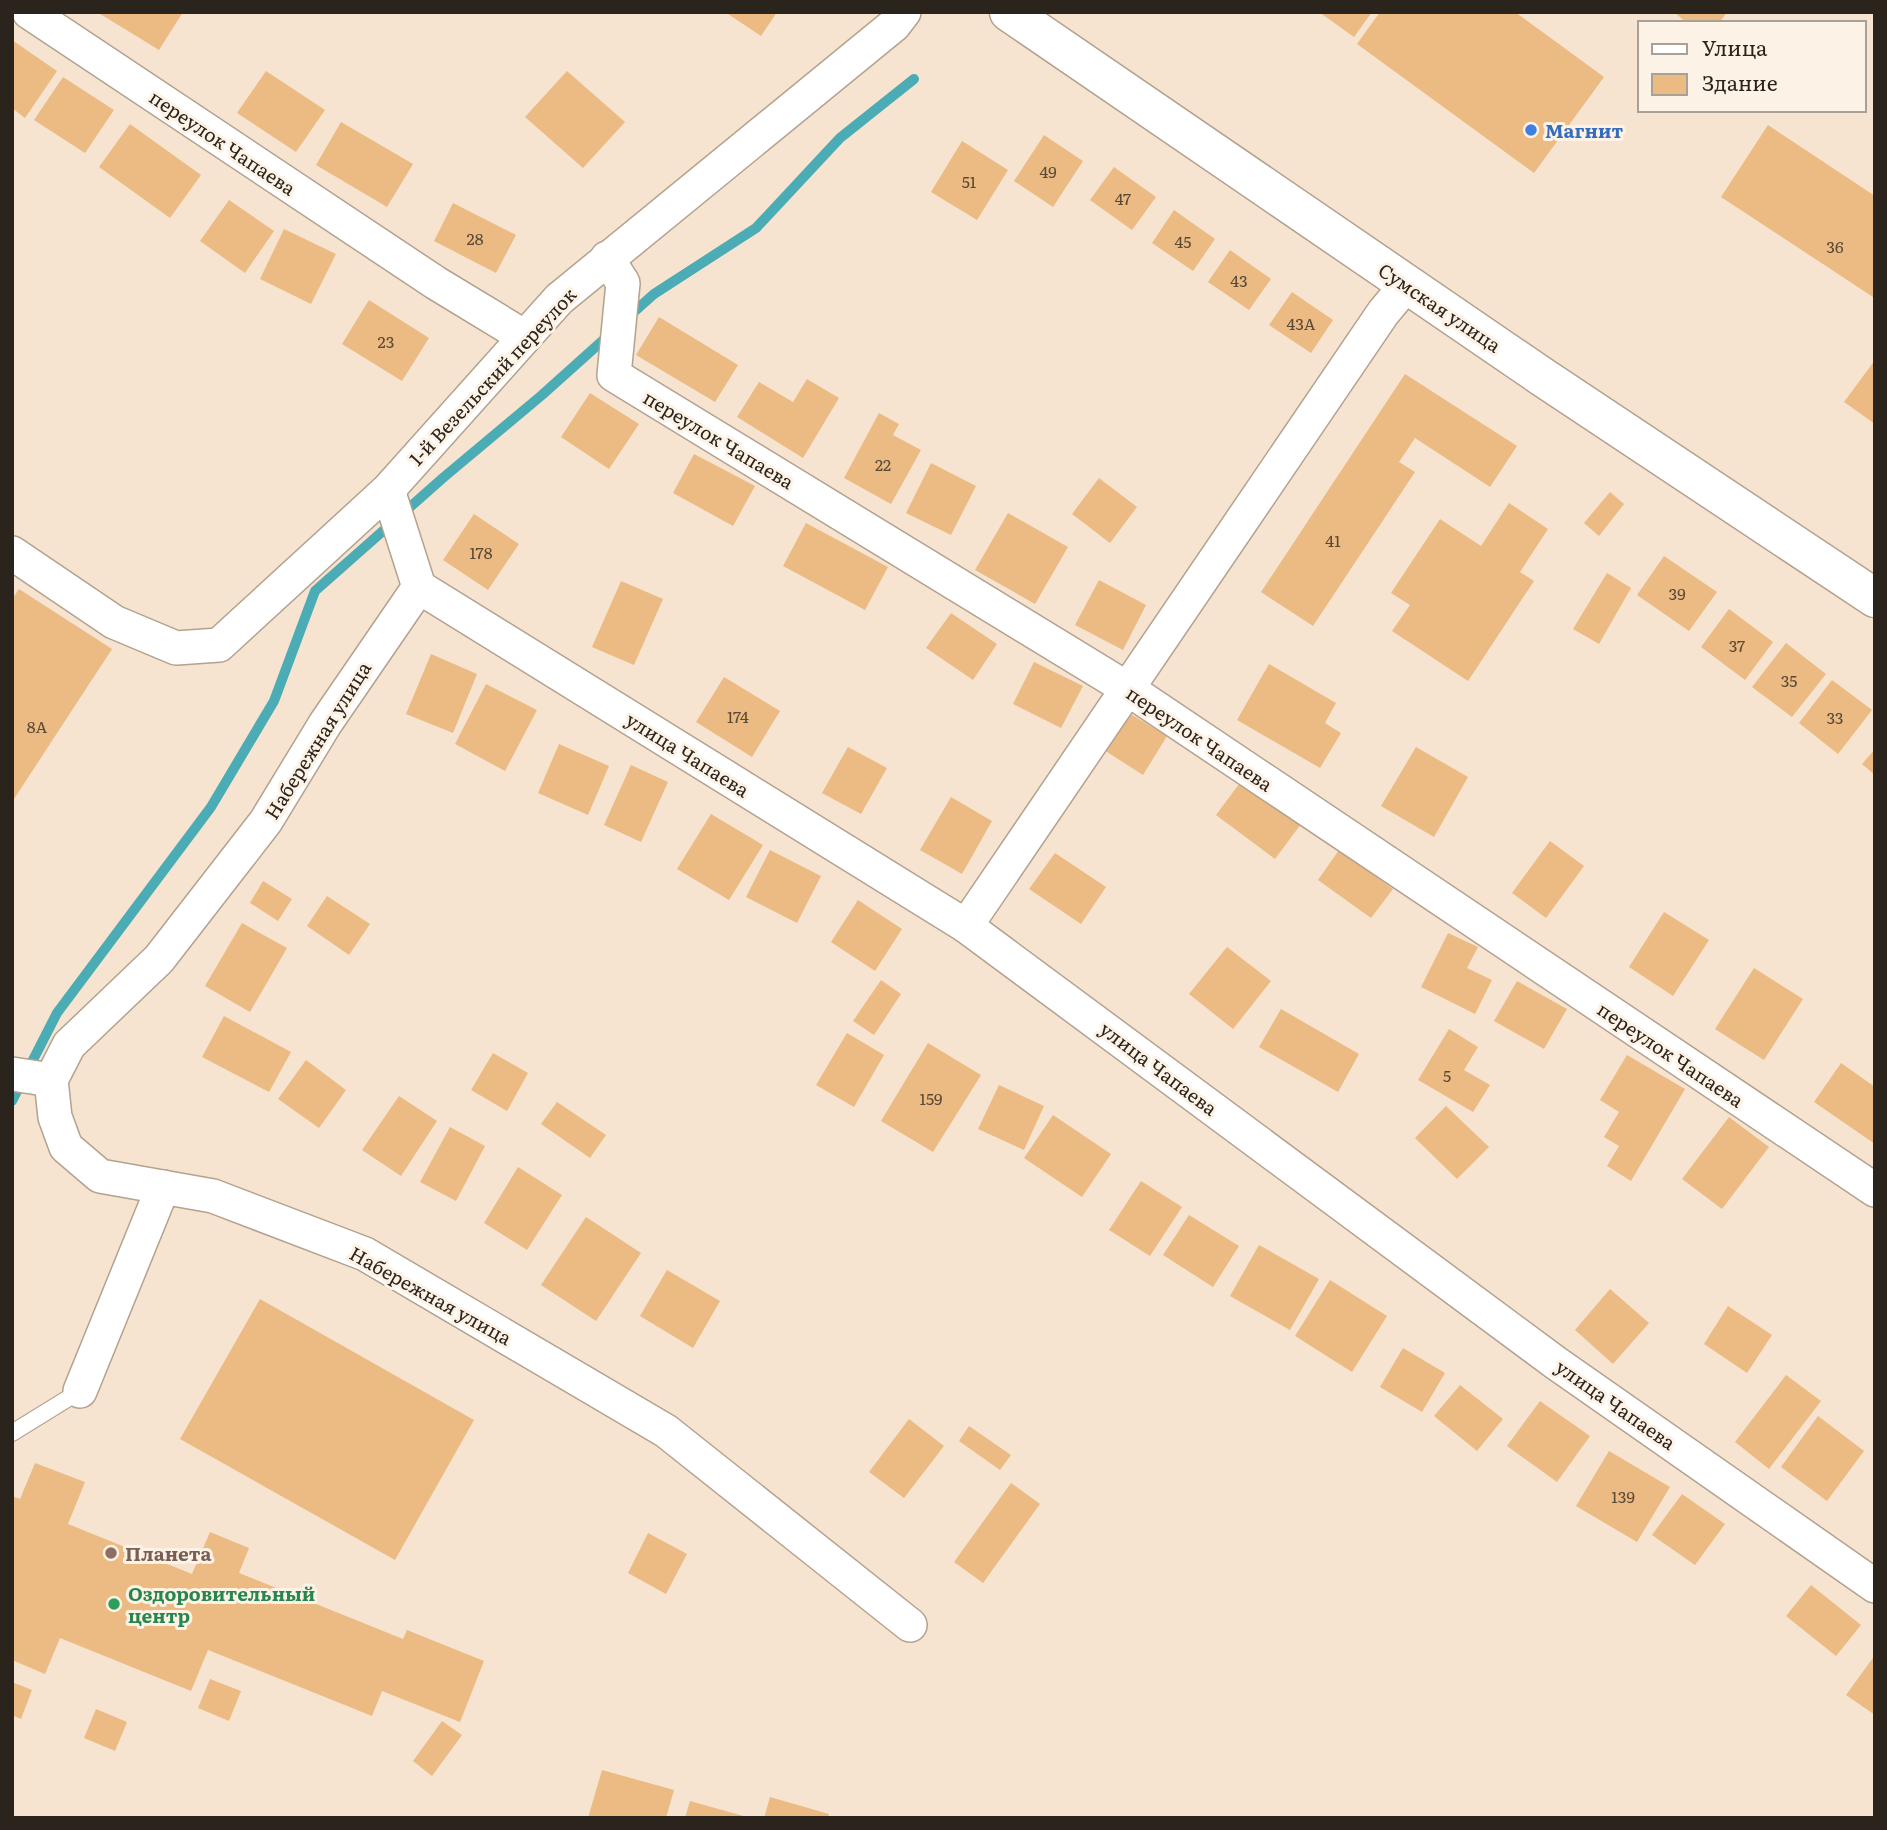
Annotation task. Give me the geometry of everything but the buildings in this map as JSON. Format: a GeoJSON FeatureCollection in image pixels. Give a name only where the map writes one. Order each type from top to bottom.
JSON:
{"type":"FeatureCollection","features":[{"type":"Feature","properties":{"kind":"main road","name":"Сумская улица"},"geometry":{"type":"LineString","coordinates":[[1009,12],[1541,376],[1875,598]]}},
{"type":"Feature","properties":{"kind":"street","name":"переулок Чапаева"},"geometry":{"type":"LineString","coordinates":[[29,12],[436,283],[525,337]]}},
{"type":"Feature","properties":{"kind":"street","name":"1-й Везельский переулок"},"geometry":{"type":"LineString","coordinates":[[12,553],[114,622],[176,648],[219,645],[387,491],[559,299],[894,25],[904,12]]}},
{"type":"Feature","properties":{"kind":"street","name":"переулок Чапаева"},"geometry":{"type":"LineString","coordinates":[[607,258],[623,283],[614,375],[1128,689],[1875,1190]]}},
{"type":"Feature","properties":{"kind":"street"},"geometry":{"type":"LineString","coordinates":[[966,926],[1382,313],[1406,284]]}},
{"type":"Feature","properties":{"kind":"street"},"geometry":{"type":"LineString","coordinates":[[387,491],[419,587]]}},
{"type":"Feature","properties":{"kind":"street","name":"улица Чапаева"},"geometry":{"type":"LineString","coordinates":[[419,587],[966,926],[1556,1363],[1875,1586]]}},
{"type":"Feature","properties":{"kind":"street","name":"Набережная улица"},"geometry":{"type":"LineString","coordinates":[[419,587],[325,724],[266,821],[159,959],[69,1045],[51,1080],[55,1116],[66,1147],[100,1176],[213,1196],[365,1254],[666,1431],[910,1625]]}},
{"type":"Feature","properties":{"kind":"street"},"geometry":{"type":"LineString","coordinates":[[12,1074],[51,1080]]}},
{"type":"Feature","properties":{"kind":"street"},"geometry":{"type":"LineString","coordinates":[[80,1391],[163,1187]]}},
{"type":"Feature","properties":{"kind":"lane"},"geometry":{"type":"LineString","coordinates":[[12,1433],[80,1391]]}},
{"type":"Feature","properties":{"kind":"waterway"},"geometry":{"type":"LineString","coordinates":[[627,318],[654,294],[756,228],[840,138],[914,79]]}},
{"type":"Feature","properties":{"kind":"waterway"},"geometry":{"type":"LineString","coordinates":[[12,1101],[57,1013],[211,807],[274,701],[315,591],[610,334]]}},
{"type":"Feature","properties":{"kind":"place","name":"Магнит"},"geometry":{"type":"Point","coordinates":[1531,130]}},
{"type":"Feature","properties":{"kind":"place","name":"Планета"},"geometry":{"type":"Point","coordinates":[111,1553]}},
{"type":"Feature","properties":{"kind":"place","name":"Оздоровительный центр"},"geometry":{"type":"Point","coordinates":[114,1604]}}]}
